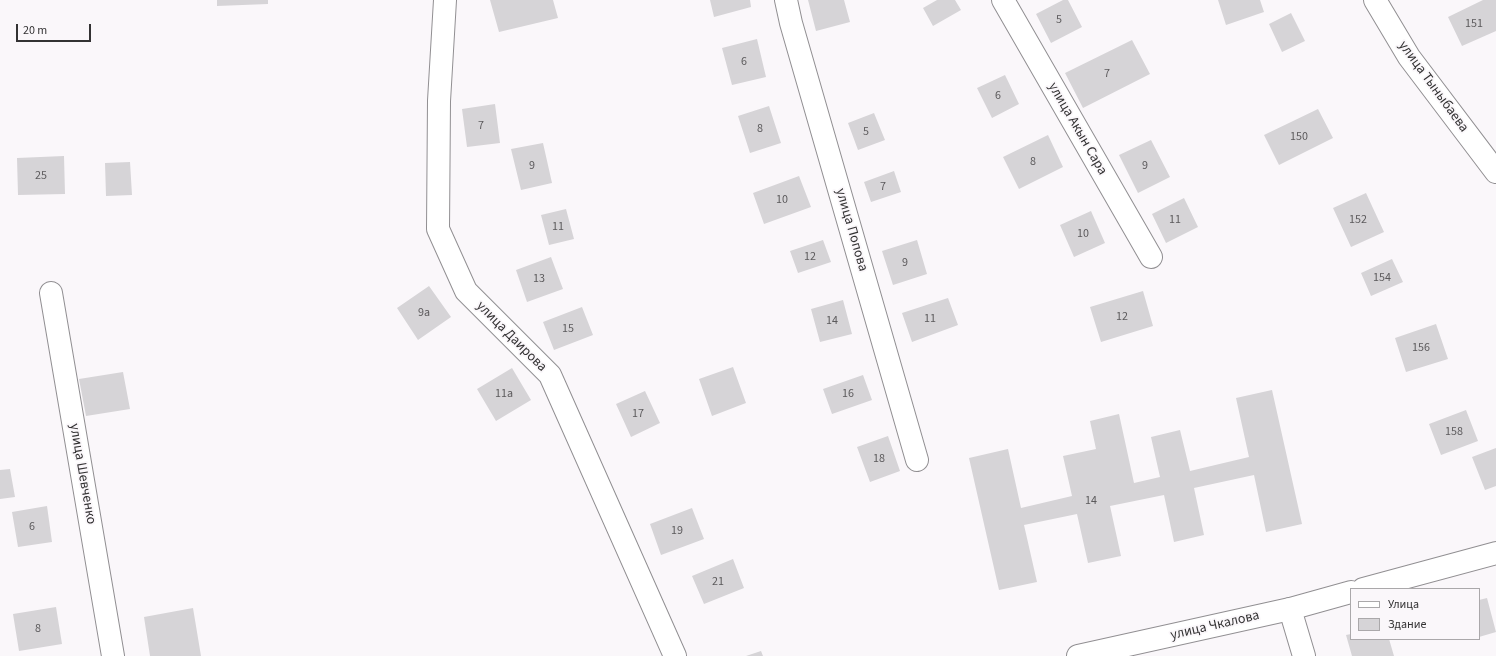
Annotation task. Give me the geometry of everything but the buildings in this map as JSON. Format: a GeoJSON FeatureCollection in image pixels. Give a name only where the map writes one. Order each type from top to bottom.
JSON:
{"type":"FeatureCollection","features":[{"type":"Feature","properties":{"kind":"street","name":"улица Даирова"},"geometry":{"type":"LineString","coordinates":[[445,0],[439,101],[438,229],[466,292],[550,375],[674,656]]}},
{"type":"Feature","properties":{"kind":"street","name":"улица Попова"},"geometry":{"type":"LineString","coordinates":[[786,0],[791,23],[917,460]]}},
{"type":"Feature","properties":{"kind":"street","name":"улица Акын Сара"},"geometry":{"type":"LineString","coordinates":[[1003,0],[1151,257]]}},
{"type":"Feature","properties":{"kind":"street","name":"улица Тыныбаева"},"geometry":{"type":"LineString","coordinates":[[1375,0],[1409,57],[1496,172]]}},
{"type":"Feature","properties":{"kind":"street","name":"улица Шевченко"},"geometry":{"type":"LineString","coordinates":[[51,293],[113,656]]}},
{"type":"Feature","properties":{"kind":"street"},"geometry":{"type":"LineString","coordinates":[[1367,588],[1496,553]]}},
{"type":"Feature","properties":{"kind":"street","name":"улица Чкалова"},"geometry":{"type":"LineString","coordinates":[[1078,656],[1290,609],[1350,592]]}},
{"type":"Feature","properties":{"kind":"street"},"geometry":{"type":"LineString","coordinates":[[1290,609],[1304,656]]}}]}
